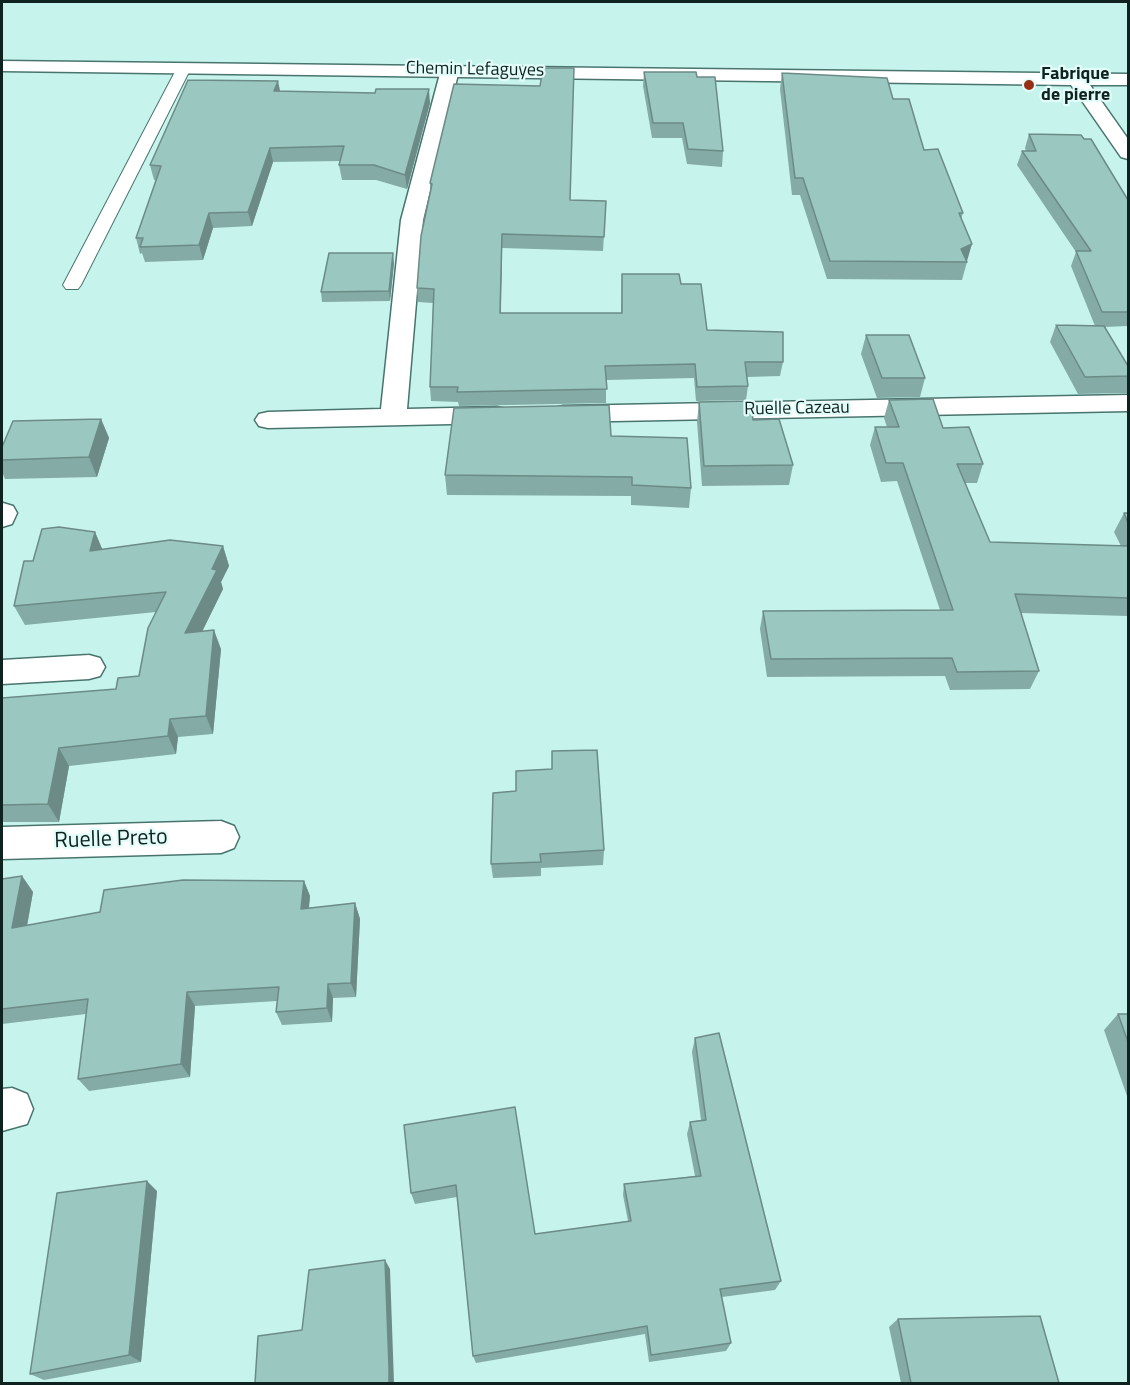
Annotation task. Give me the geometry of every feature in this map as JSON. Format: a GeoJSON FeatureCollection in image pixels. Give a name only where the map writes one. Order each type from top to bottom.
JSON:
{"type":"FeatureCollection","features":[{"type":"Feature","properties":{"kind":"street","name":"Chemin Lefaguyes"},"geometry":{"type":"LineString","coordinates":[[2,66],[1128,80]]}},
{"type":"Feature","properties":{"kind":"street"},"geometry":{"type":"LineString","coordinates":[[393,418],[412,220],[450,70]]}},
{"type":"Feature","properties":{"kind":"street"},"geometry":{"type":"LineString","coordinates":[[1076,79],[1128,153]]}},
{"type":"Feature","properties":{"kind":"street","name":"Ruelle Cazeau"},"geometry":{"type":"LineString","coordinates":[[268,420],[1128,403]]}},
{"type":"Feature","properties":{"kind":"street"},"geometry":{"type":"LineString","coordinates":[[2,672],[89,667]]}},
{"type":"Feature","properties":{"kind":"street","name":"Ruelle Preto"},"geometry":{"type":"LineString","coordinates":[[2,843],[221,837]]}},
{"type":"Feature","properties":{"kind":"lane"},"geometry":{"type":"LineString","coordinates":[[72,285],[184,68]]}},
{"type":"Feature","properties":{"kind":"building"},"geometry":{"type":"Polygon","coordinates":[[[543,68],[574,68],[570,200],[606,201],[604,237],[502,234],[500,313],[622,313],[622,274],[679,274],[681,284],[701,284],[707,330],[783,332],[783,362],[745,362],[748,386],[697,387],[695,364],[605,366],[607,389],[457,392],[458,387],[430,387],[434,289],[417,288],[421,236],[432,184],[430,183],[454,84],[540,86],[543,68]]]}},
{"type":"Feature","properties":{"kind":"building"},"geometry":{"type":"Polygon","coordinates":[[[644,72],[696,72],[697,77],[715,77],[723,151],[688,149],[683,123],[653,123],[644,72]]]}},
{"type":"Feature","properties":{"kind":"building"},"geometry":{"type":"Polygon","coordinates":[[[782,73],[887,78],[893,99],[909,99],[924,150],[938,149],[963,213],[959,213],[972,244],[961,249],[967,262],[830,261],[803,178],[795,178],[782,73]]]}},
{"type":"Feature","properties":{"kind":"building"},"geometry":{"type":"Polygon","coordinates":[[[188,80],[278,81],[274,91],[375,93],[376,89],[429,89],[405,175],[374,165],[339,165],[344,146],[270,148],[248,212],[209,213],[199,245],[140,247],[143,238],[136,238],[161,166],[150,165],[188,80]]]}},
{"type":"Feature","properties":{"kind":"building"},"geometry":{"type":"Polygon","coordinates":[[[1029,134],[1081,135],[1084,139],[1091,139],[1128,200],[1128,312],[1102,312],[1076,251],[1091,251],[1022,151],[1036,151],[1029,134]]]}},
{"type":"Feature","properties":{"kind":"building"},"geometry":{"type":"Polygon","coordinates":[[[329,253],[393,253],[389,291],[321,292],[329,253]]]}},
{"type":"Feature","properties":{"kind":"building"},"geometry":{"type":"Polygon","coordinates":[[[1056,325],[1104,326],[1128,366],[1128,376],[1085,377],[1056,325]]]}},
{"type":"Feature","properties":{"kind":"building"},"geometry":{"type":"Polygon","coordinates":[[[866,335],[909,335],[925,378],[882,378],[866,335]]]}},
{"type":"Feature","properties":{"kind":"building"},"geometry":{"type":"Polygon","coordinates":[[[933,399],[943,428],[969,427],[983,464],[957,464],[990,542],[1128,546],[1128,598],[1015,594],[1039,671],[957,672],[952,658],[771,659],[763,611],[953,610],[903,463],[886,463],[875,427],[899,427],[889,400],[933,399]]]}},
{"type":"Feature","properties":{"kind":"building"},"geometry":{"type":"Polygon","coordinates":[[[751,401],[753,420],[779,419],[793,465],[704,466],[699,402],[751,401]]]}},
{"type":"Feature","properties":{"kind":"building"},"geometry":{"type":"Polygon","coordinates":[[[609,405],[611,436],[687,438],[691,488],[632,485],[632,477],[445,475],[454,408],[609,405]]]}},
{"type":"Feature","properties":{"kind":"building"},"geometry":{"type":"Polygon","coordinates":[[[101,419],[89,457],[2,460],[2,447],[13,421],[101,419]]]}},
{"type":"Feature","properties":{"kind":"building"},"geometry":{"type":"Polygon","coordinates":[[[59,527],[95,532],[90,551],[170,540],[223,546],[212,569],[217,570],[185,633],[214,630],[206,716],[170,719],[168,736],[59,748],[48,804],[2,805],[2,698],[116,689],[118,678],[139,676],[148,628],[166,592],[14,606],[24,561],[33,561],[42,529],[59,527]]]}},
{"type":"Feature","properties":{"kind":"building"},"geometry":{"type":"Polygon","coordinates":[[[597,750],[604,850],[540,854],[541,862],[491,864],[493,793],[516,791],[516,771],[552,769],[552,751],[597,750]]]}},
{"type":"Feature","properties":{"kind":"building"},"geometry":{"type":"Polygon","coordinates":[[[22,876],[12,928],[100,912],[104,890],[183,880],[304,881],[301,909],[355,903],[351,983],[328,984],[327,1008],[276,1012],[279,987],[187,992],[181,1064],[78,1079],[88,999],[2,1009],[2,879],[22,876]]]}},
{"type":"Feature","properties":{"kind":"building"},"geometry":{"type":"Polygon","coordinates":[[[1118,1014],[1128,1014],[1128,1042],[1118,1014]]]}},
{"type":"Feature","properties":{"kind":"building"},"geometry":{"type":"Polygon","coordinates":[[[719,1033],[781,1281],[720,1289],[731,1343],[651,1355],[647,1326],[473,1356],[456,1185],[411,1193],[404,1125],[515,1107],[535,1234],[631,1221],[624,1184],[701,1176],[690,1122],[706,1120],[695,1038],[719,1033]]]}},
{"type":"Feature","properties":{"kind":"building"},"geometry":{"type":"Polygon","coordinates":[[[147,1181],[129,1355],[30,1374],[57,1193],[147,1181]]]}},
{"type":"Feature","properties":{"kind":"building"},"geometry":{"type":"Polygon","coordinates":[[[385,1260],[389,1383],[255,1383],[258,1336],[302,1330],[309,1270],[385,1260]]]}},
{"type":"Feature","properties":{"kind":"building"},"geometry":{"type":"Polygon","coordinates":[[[1040,1316],[1059,1383],[911,1383],[898,1319],[1040,1316]]]}},
{"type":"Feature","properties":{"kind":"place","name":"Fabrique de pierre"},"geometry":{"type":"Point","coordinates":[1029,85]}}]}
